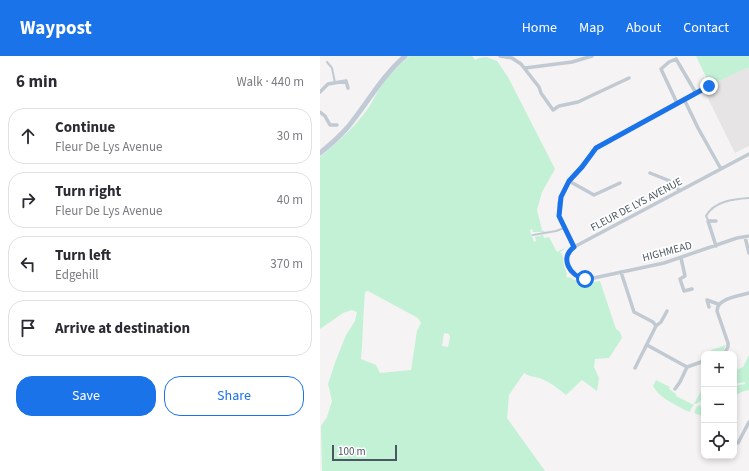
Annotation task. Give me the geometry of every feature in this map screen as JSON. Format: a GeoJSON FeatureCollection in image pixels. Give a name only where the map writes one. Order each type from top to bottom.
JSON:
{"type":"FeatureCollection","features":[{"type":"Feature","properties":{"kind":"main road"},"geometry":{"type":"LineString","coordinates":[[320,153],[347,127],[382,80],[403,57]]}},
{"type":"Feature","properties":{"kind":"street"},"geometry":{"type":"LineString","coordinates":[[500,56],[512,58],[525,68],[538,87],[540,93],[553,110],[559,106],[578,102],[629,78]]}},
{"type":"Feature","properties":{"kind":"street"},"geometry":{"type":"LineString","coordinates":[[525,68],[572,62],[592,56]]}},
{"type":"Feature","properties":{"kind":"street"},"geometry":{"type":"LineString","coordinates":[[677,103],[661,70],[669,62],[676,59],[696,93]]}},
{"type":"Feature","properties":{"kind":"street"},"geometry":{"type":"LineString","coordinates":[[320,92],[328,84],[335,82],[346,81],[348,88]]}},
{"type":"Feature","properties":{"kind":"street"},"geometry":{"type":"LineString","coordinates":[[574,247],[559,216],[559,203],[569,181],[596,148],[709,86]]}},
{"type":"Feature","properties":{"kind":"street"},"geometry":{"type":"LineString","coordinates":[[684,99],[721,169]]}},
{"type":"Feature","properties":{"kind":"street"},"geometry":{"type":"LineString","coordinates":[[320,112],[325,116],[330,125],[337,125]]}},
{"type":"Feature","properties":{"kind":"street","name":"FLEUR DE LYS AVENUE"},"geometry":{"type":"LineString","coordinates":[[574,247],[749,154]]}},
{"type":"Feature","properties":{"kind":"street"},"geometry":{"type":"LineString","coordinates":[[650,173],[675,183],[679,191]]}},
{"type":"Feature","properties":{"kind":"street"},"geometry":{"type":"LineString","coordinates":[[569,181],[594,196],[620,183]]}},
{"type":"Feature","properties":{"kind":"street"},"geometry":{"type":"LineString","coordinates":[[716,221],[708,221],[716,246]]}},
{"type":"Feature","properties":{"kind":"street"},"geometry":{"type":"LineString","coordinates":[[747,237],[749,252]]}},
{"type":"Feature","properties":{"kind":"street","name":"HIGHMEAD"},"geometry":{"type":"LineString","coordinates":[[574,247],[568,254],[568,267],[579,278],[590,279],[664,263],[737,238],[747,237]]}},
{"type":"Feature","properties":{"kind":"street"},"geometry":{"type":"LineString","coordinates":[[681,258],[685,276],[680,279],[684,291],[692,289]]}},
{"type":"Feature","properties":{"kind":"street"},"geometry":{"type":"LineString","coordinates":[[621,272],[634,312],[653,322],[656,326]]}},
{"type":"Feature","properties":{"kind":"street"},"geometry":{"type":"LineString","coordinates":[[726,351],[728,343],[717,310],[718,304],[749,293]]}},
{"type":"Feature","properties":{"kind":"street"},"geometry":{"type":"LineString","coordinates":[[709,308],[707,300],[718,304]]}},
{"type":"Feature","properties":{"kind":"street"},"geometry":{"type":"LineString","coordinates":[[635,368],[656,326],[661,322],[667,311]]}},
{"type":"Feature","properties":{"kind":"street"},"geometry":{"type":"LineString","coordinates":[[647,345],[687,367]]}},
{"type":"Feature","properties":{"kind":"street"},"geometry":{"type":"LineString","coordinates":[[675,389],[687,367],[701,362]]}},
{"type":"Feature","properties":{"kind":"street"},"geometry":{"type":"LineString","coordinates":[[738,443],[749,422]]}},
{"type":"Feature","properties":{"kind":"lane"},"geometry":{"type":"LineString","coordinates":[[327,62],[332,68],[335,82]]}},
{"type":"Feature","properties":{"kind":"lane"},"geometry":{"type":"LineString","coordinates":[[708,221],[706,216],[708,211],[714,207],[727,200],[749,198]]}},
{"type":"Feature","properties":{"kind":"lane"},"geometry":{"type":"LineString","coordinates":[[533,235],[564,228]]}},
{"type":"Feature","properties":{"kind":"shaded area"},"geometry":{"type":"Polygon","coordinates":[[[747,68],[749,69],[749,146],[735,153],[703,88],[747,68]]]}},
{"type":"Feature","properties":{"kind":"green space"},"geometry":{"type":"Polygon","coordinates":[[[409,56],[472,56],[475,60],[486,57],[497,61],[508,77],[555,169],[542,192],[537,210],[542,230],[545,232],[533,232],[532,229],[530,230],[534,242],[536,241],[535,237],[543,235],[544,238],[549,237],[557,252],[567,247],[560,252],[561,254],[562,253],[567,274],[566,276],[568,278],[569,277],[583,284],[600,281],[616,329],[620,332],[622,338],[609,358],[595,359],[594,367],[599,378],[597,391],[582,380],[566,395],[555,386],[540,378],[529,376],[524,373],[509,395],[507,418],[545,471],[322,471],[321,426],[327,417],[332,401],[328,384],[346,335],[355,321],[357,312],[352,310],[343,313],[320,329],[320,157],[353,127],[369,107],[390,75],[409,56]],[[368,291],[365,292],[361,359],[376,365],[380,373],[411,370],[417,331],[421,323],[418,318],[368,291]],[[444,333],[442,346],[448,347],[450,337],[449,334],[444,333]]]}},
{"type":"Feature","properties":{"kind":"green space"},"geometry":{"type":"Polygon","coordinates":[[[696,56],[749,56],[749,69],[747,68],[710,85],[696,56]]]}},
{"type":"Feature","properties":{"kind":"green space"},"geometry":{"type":"Polygon","coordinates":[[[726,345],[723,351],[711,350],[726,345]]]}},
{"type":"Feature","properties":{"kind":"green space"},"geometry":{"type":"Polygon","coordinates":[[[749,355],[749,390],[737,395],[737,385],[745,384],[745,382],[737,383],[737,370],[743,367],[749,355]]]}},
{"type":"Feature","properties":{"kind":"green space"},"geometry":{"type":"Polygon","coordinates":[[[656,380],[670,387],[669,389],[676,394],[676,396],[694,405],[690,412],[663,398],[653,386],[656,380]]]}},
{"type":"Feature","properties":{"kind":"green space"},"geometry":{"type":"Polygon","coordinates":[[[701,391],[701,401],[696,404],[693,403],[701,391]]]}},
{"type":"Feature","properties":{"kind":"green space"},"geometry":{"type":"Polygon","coordinates":[[[701,405],[701,415],[694,412],[697,406],[701,405]]]}},
{"type":"Feature","properties":{"kind":"route"},"geometry":{"type":"LineString","coordinates":[[585,279],[579,278],[571,272],[568,267],[568,254],[574,247],[559,216],[559,203],[564,189],[569,181],[596,148],[709,86]]}}]}
